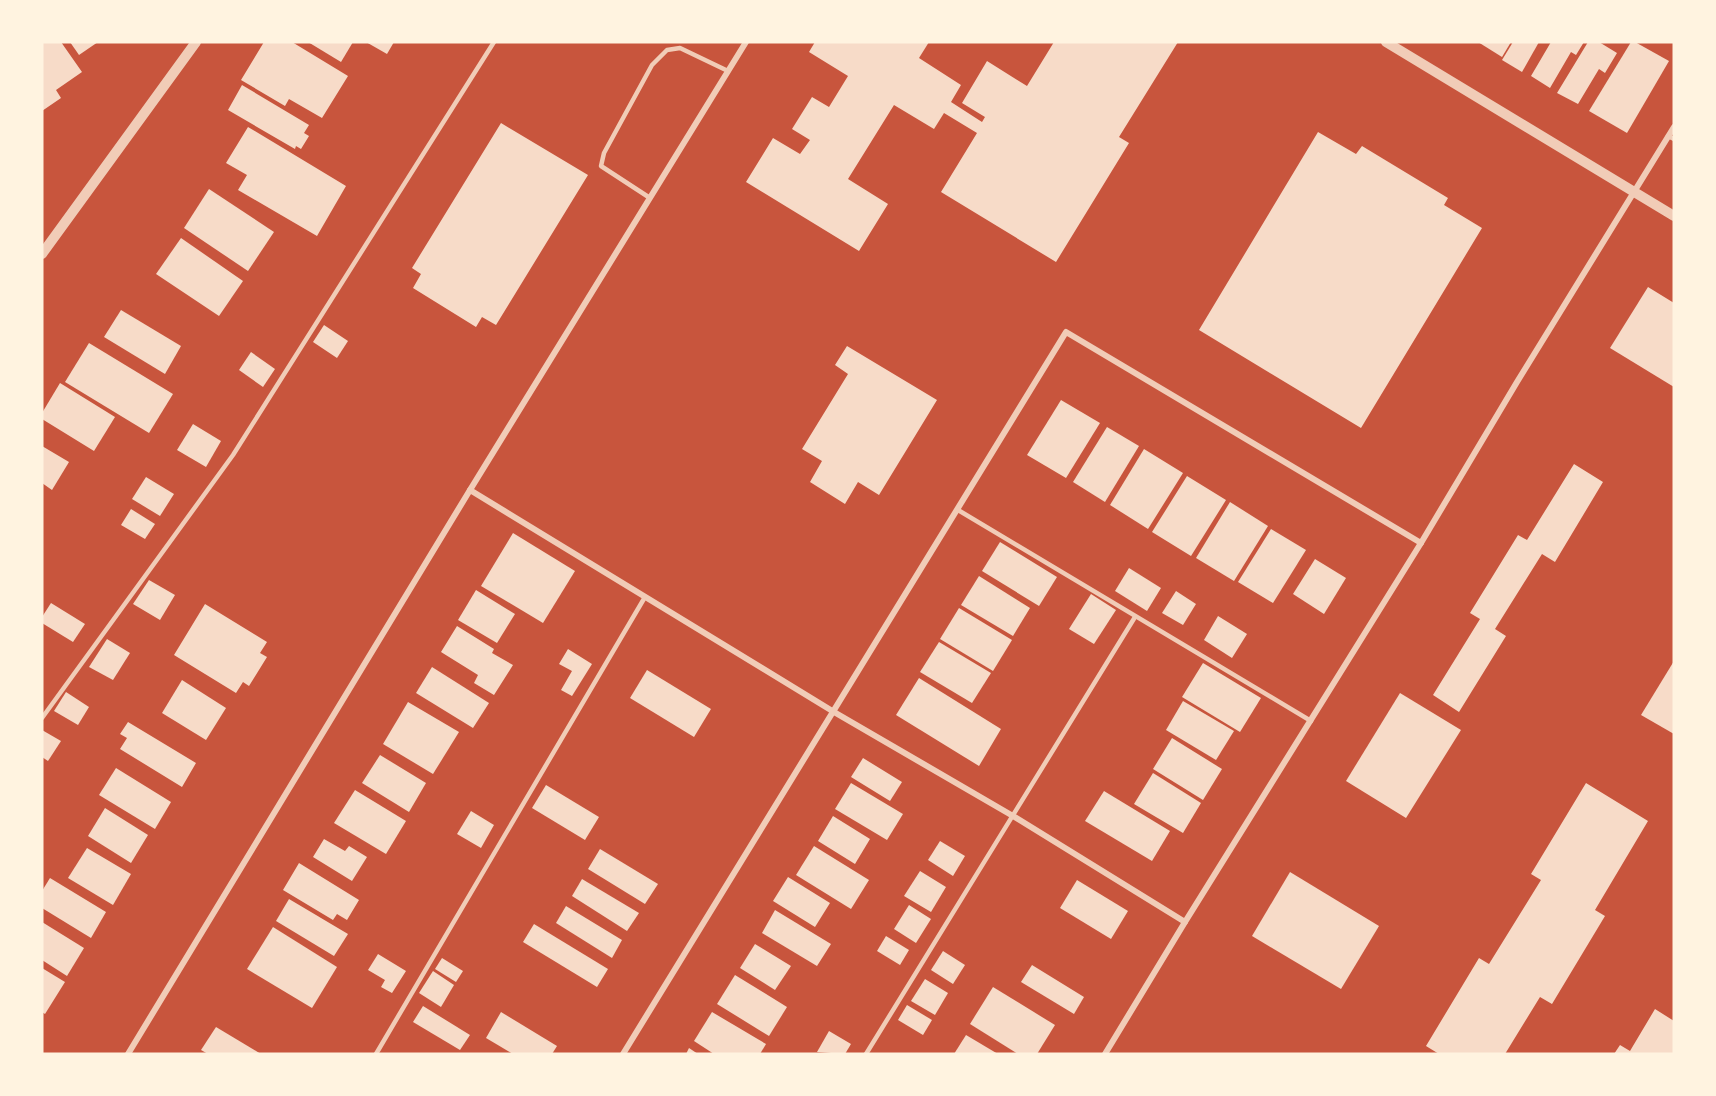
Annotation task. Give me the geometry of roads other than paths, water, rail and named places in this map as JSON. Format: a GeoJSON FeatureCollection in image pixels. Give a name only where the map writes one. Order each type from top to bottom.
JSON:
{"type":"FeatureCollection","features":[{"type":"Feature","properties":{"kind":"street"},"geometry":{"type":"LineString","coordinates":[[42,254],[196,42]]}},
{"type":"Feature","properties":{"kind":"street"},"geometry":{"type":"LineString","coordinates":[[128,1054],[470,490],[746,42]]}},
{"type":"Feature","properties":{"kind":"street"},"geometry":{"type":"LineString","coordinates":[[1386,42],[1674,216]]}},
{"type":"Feature","properties":{"kind":"street"},"geometry":{"type":"LineString","coordinates":[[1105,1054],[1421,543],[1633,191],[1671,138],[1674,127]]}},
{"type":"Feature","properties":{"kind":"street"},"geometry":{"type":"LineString","coordinates":[[623,1054],[1066,332],[1421,543]]}},
{"type":"Feature","properties":{"kind":"street"},"geometry":{"type":"LineString","coordinates":[[470,490],[1185,922]]}},
{"type":"Feature","properties":{"kind":"lane"},"geometry":{"type":"LineString","coordinates":[[42,718],[233,455],[494,42]]}},
{"type":"Feature","properties":{"kind":"lane"},"geometry":{"type":"LineString","coordinates":[[650,198],[601,166],[604,153],[652,65],[667,50],[680,48],[728,71]]}},
{"type":"Feature","properties":{"kind":"lane"},"geometry":{"type":"LineString","coordinates":[[958,510],[1311,721]]}},
{"type":"Feature","properties":{"kind":"lane"},"geometry":{"type":"LineString","coordinates":[[375,1054],[645,597]]}},
{"type":"Feature","properties":{"kind":"lane"},"geometry":{"type":"LineString","coordinates":[[866,1054],[1135,617]]}}]}
